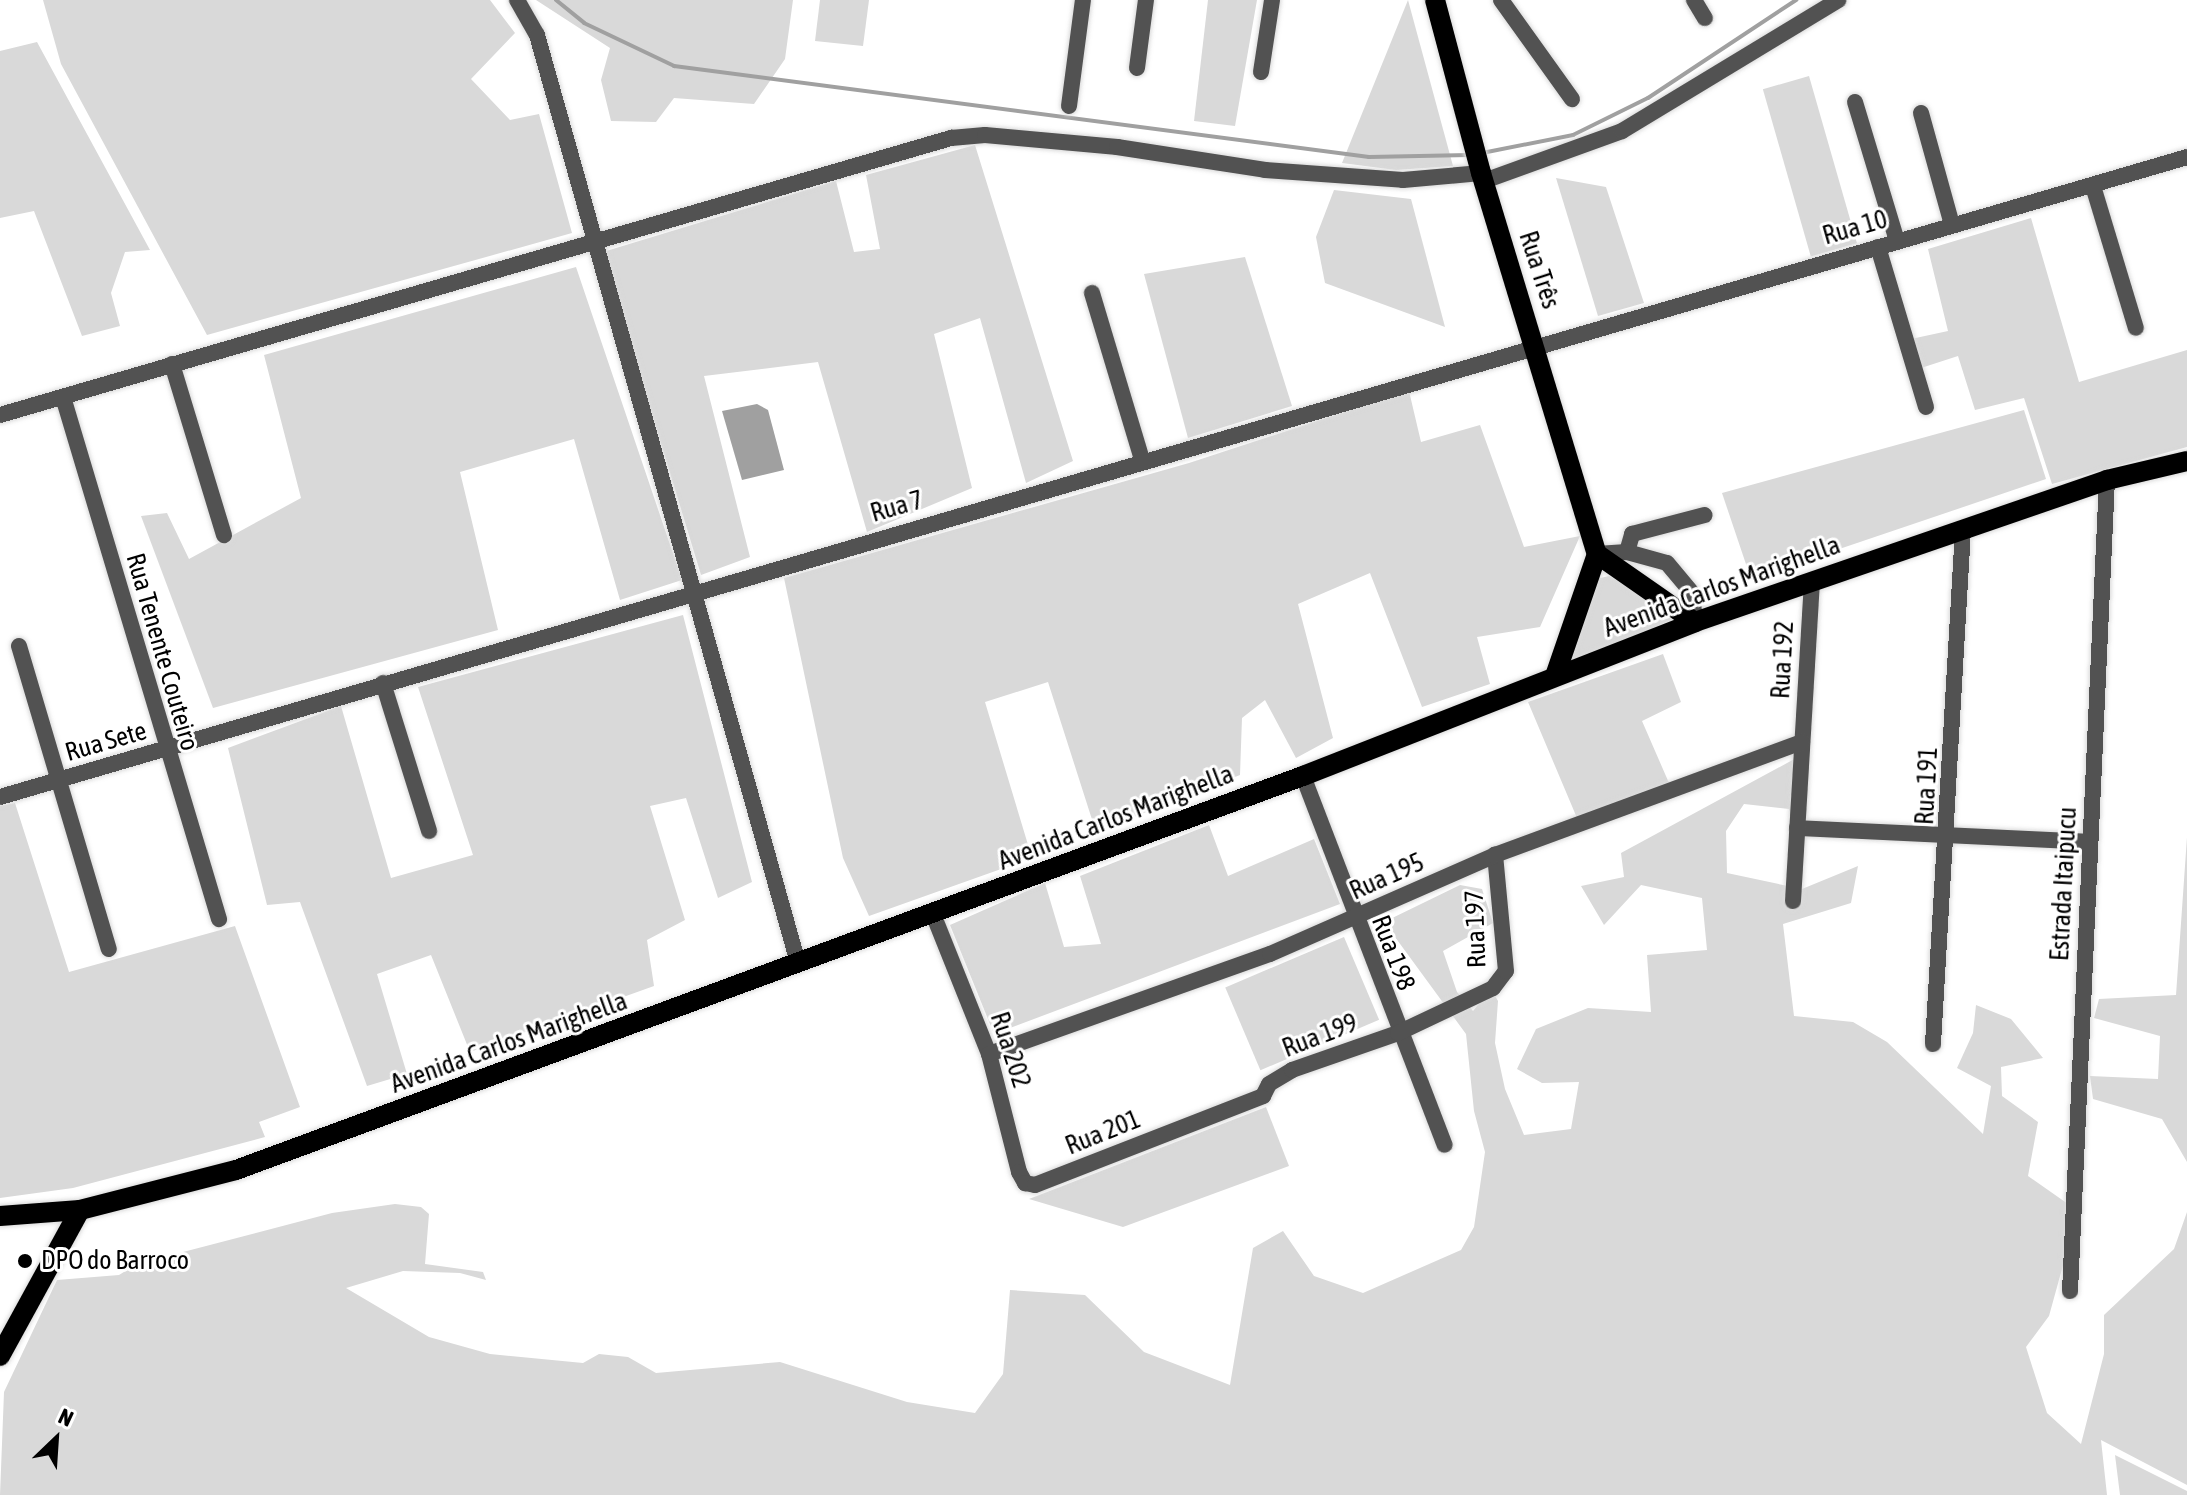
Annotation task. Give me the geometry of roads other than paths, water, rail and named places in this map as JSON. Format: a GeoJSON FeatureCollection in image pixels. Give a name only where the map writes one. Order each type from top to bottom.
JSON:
{"type":"FeatureCollection","features":[{"type":"Feature","properties":{"kind":"main road","name":"Rua Três"},"geometry":{"type":"LineString","coordinates":[[1435,0],[1482,177],[1536,344],[1597,554]]}},
{"type":"Feature","properties":{"kind":"main road","name":"Avenida Carlos Marighella"},"geometry":{"type":"LineString","coordinates":[[0,1226],[236,1170],[1303,776],[1695,622],[2107,480],[2187,461]]}},
{"type":"Feature","properties":{"kind":"main road"},"geometry":{"type":"LineString","coordinates":[[1555,676],[1597,554],[1695,622]]}},
{"type":"Feature","properties":{"kind":"main road"},"geometry":{"type":"LineString","coordinates":[[0,1356],[70,1211]]}},
{"type":"Feature","properties":{"kind":"main road","name":"Avenida Carlos Marighella"},"geometry":{"type":"LineString","coordinates":[[0,1216],[70,1211]]}},
{"type":"Feature","properties":{"kind":"street"},"geometry":{"type":"LineString","coordinates":[[517,0],[537,35],[592,241],[696,591],[798,963]]}},
{"type":"Feature","properties":{"kind":"street"},"geometry":{"type":"LineString","coordinates":[[1069,106],[1083,0]]}},
{"type":"Feature","properties":{"kind":"street"},"geometry":{"type":"LineString","coordinates":[[1137,68],[1146,0]]}},
{"type":"Feature","properties":{"kind":"street"},"geometry":{"type":"LineString","coordinates":[[1261,72],[1272,0]]}},
{"type":"Feature","properties":{"kind":"street"},"geometry":{"type":"LineString","coordinates":[[1501,0],[1572,99]]}},
{"type":"Feature","properties":{"kind":"street"},"geometry":{"type":"LineString","coordinates":[[1694,0],[1705,18]]}},
{"type":"Feature","properties":{"kind":"street"},"geometry":{"type":"LineString","coordinates":[[0,415],[592,241],[966,136],[1403,180],[1482,177],[1622,131],[1838,0]]}},
{"type":"Feature","properties":{"kind":"street"},"geometry":{"type":"LineString","coordinates":[[1855,102],[1897,241]]}},
{"type":"Feature","properties":{"kind":"street"},"geometry":{"type":"LineString","coordinates":[[1921,113],[1952,225]]}},
{"type":"Feature","properties":{"kind":"street","name":"Rua 10"},"geometry":{"type":"LineString","coordinates":[[1536,344],[2187,157]]}},
{"type":"Feature","properties":{"kind":"street"},"geometry":{"type":"LineString","coordinates":[[2093,186],[2136,328]]}},
{"type":"Feature","properties":{"kind":"street"},"geometry":{"type":"LineString","coordinates":[[1878,247],[1926,407]]}},
{"type":"Feature","properties":{"kind":"street"},"geometry":{"type":"LineString","coordinates":[[1092,293],[1142,460]]}},
{"type":"Feature","properties":{"kind":"street","name":"Rua 7"},"geometry":{"type":"LineString","coordinates":[[271,716],[1536,344]]}},
{"type":"Feature","properties":{"kind":"street"},"geometry":{"type":"LineString","coordinates":[[172,364],[224,535]]}},
{"type":"Feature","properties":{"kind":"street","name":"Rua Tenente Couteiro"},"geometry":{"type":"LineString","coordinates":[[63,397],[219,919]]}},
{"type":"Feature","properties":{"kind":"street","name":"Estrada Itaipucu"},"geometry":{"type":"LineString","coordinates":[[2070,1291],[2107,480]]}},
{"type":"Feature","properties":{"kind":"street"},"geometry":{"type":"LineString","coordinates":[[1627,552],[1632,534],[1705,515]]}},
{"type":"Feature","properties":{"kind":"street","name":"Rua 191"},"geometry":{"type":"LineString","coordinates":[[1933,1044],[1949,837],[1963,530]]}},
{"type":"Feature","properties":{"kind":"street"},"geometry":{"type":"LineString","coordinates":[[1597,554],[1627,552],[1651,555],[1676,570],[1692,593],[1695,622]]}},
{"type":"Feature","properties":{"kind":"street","name":"Rua 192"},"geometry":{"type":"LineString","coordinates":[[1802,742],[1812,581]]}},
{"type":"Feature","properties":{"kind":"street"},"geometry":{"type":"LineString","coordinates":[[19,646],[109,949]]}},
{"type":"Feature","properties":{"kind":"street"},"geometry":{"type":"LineString","coordinates":[[383,683],[429,831]]}},
{"type":"Feature","properties":{"kind":"street","name":"Rua Sete"},"geometry":{"type":"LineString","coordinates":[[0,797],[271,716]]}},
{"type":"Feature","properties":{"kind":"street"},"geometry":{"type":"LineString","coordinates":[[1793,901],[1802,742]]}},
{"type":"Feature","properties":{"kind":"street","name":"Rua 195"},"geometry":{"type":"LineString","coordinates":[[989,1054],[1270,954],[1495,855],[1802,742]]}},
{"type":"Feature","properties":{"kind":"street","name":"Rua 198"},"geometry":{"type":"LineString","coordinates":[[1303,776],[1398,1033],[1445,1145]]}},
{"type":"Feature","properties":{"kind":"street"},"geometry":{"type":"LineString","coordinates":[[1797,828],[2090,842]]}},
{"type":"Feature","properties":{"kind":"street","name":"Rua 197"},"geometry":{"type":"LineString","coordinates":[[1398,1033],[1475,999],[1502,978],[1506,942],[1495,855]]}},
{"type":"Feature","properties":{"kind":"street","name":"Rua 202"},"geometry":{"type":"LineString","coordinates":[[933,914],[989,1054],[1019,1172],[1025,1183],[1046,1180]]}},
{"type":"Feature","properties":{"kind":"street","name":"Rua 199"},"geometry":{"type":"LineString","coordinates":[[1179,1129],[1263,1096],[1269,1084],[1292,1070],[1398,1033]]}},
{"type":"Feature","properties":{"kind":"street","name":"Rua 201"},"geometry":{"type":"LineString","coordinates":[[1046,1180],[1179,1129]]}},
{"type":"Feature","properties":{"kind":"waterway"},"geometry":{"type":"LineString","coordinates":[[556,0],[584,23],[674,66],[1369,157],[1469,155]]}},
{"type":"Feature","properties":{"kind":"waterway"},"geometry":{"type":"LineString","coordinates":[[1482,153],[1573,135],[1648,98],[1796,0]]}},
{"type":"Feature","properties":{"kind":"place","name":"DPO do Barroco"},"geometry":{"type":"Point","coordinates":[25,1261]}}]}
